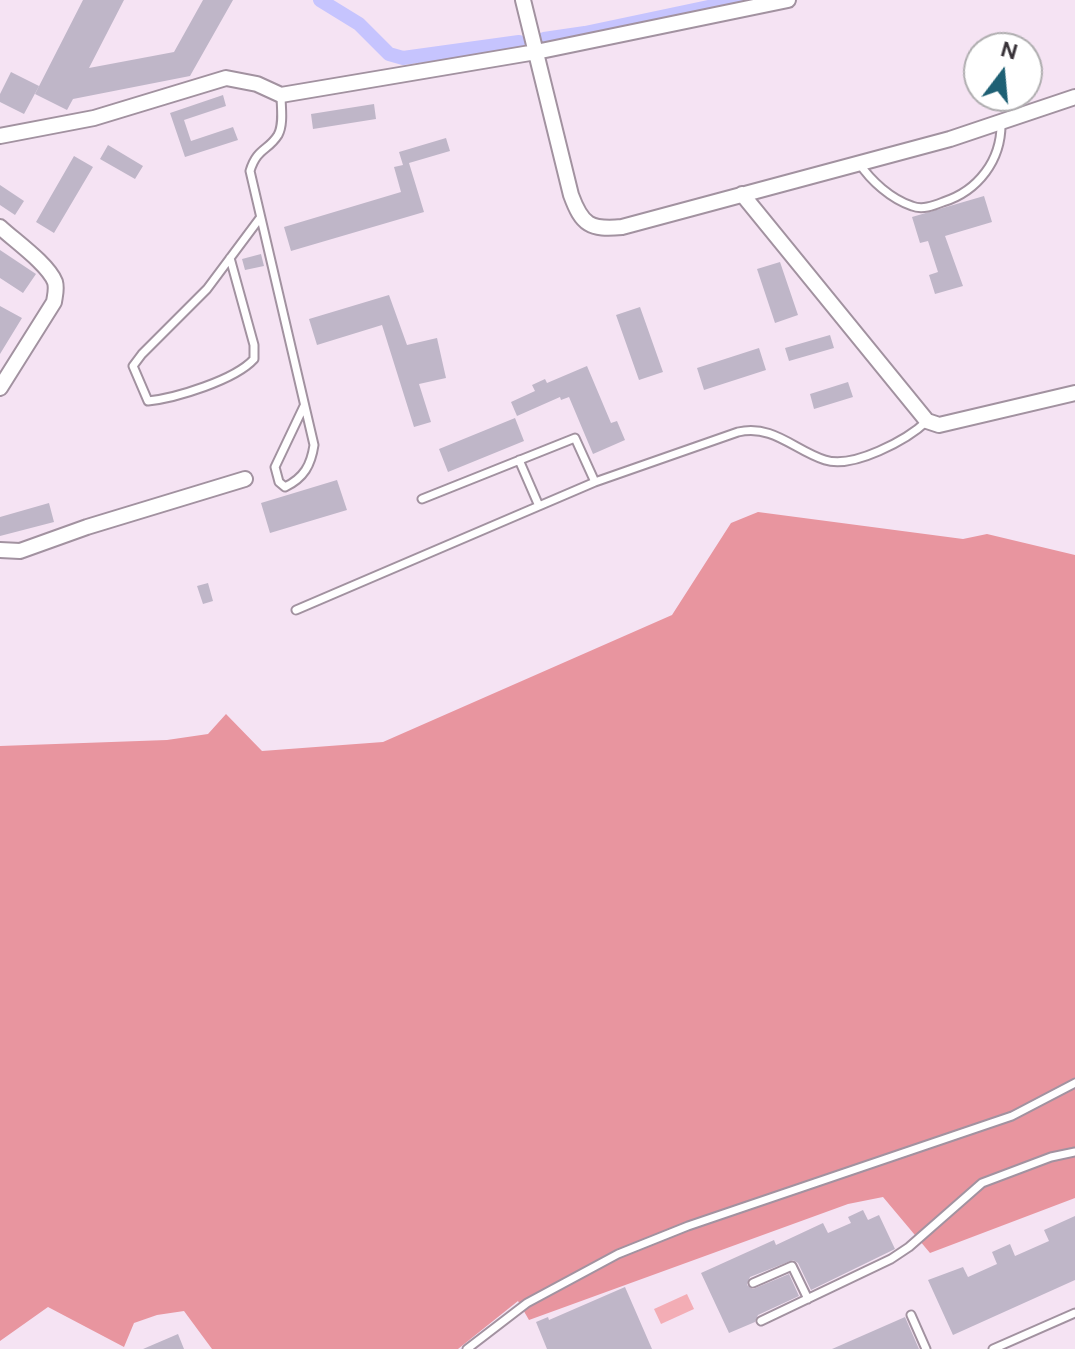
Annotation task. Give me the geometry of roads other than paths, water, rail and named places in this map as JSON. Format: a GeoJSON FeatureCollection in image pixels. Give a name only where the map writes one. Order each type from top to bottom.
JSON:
{"type":"FeatureCollection","features":[{"type":"Feature","properties":{"kind":"street"},"geometry":{"type":"LineString","coordinates":[[523,0],[571,195],[579,216],[590,225],[604,229],[622,227],[950,139],[1075,97]]}},
{"type":"Feature","properties":{"kind":"street"},"geometry":{"type":"LineString","coordinates":[[0,136],[94,118],[226,78],[257,84],[281,95],[536,52],[788,0]]}},
{"type":"Feature","properties":{"kind":"street"},"geometry":{"type":"LineString","coordinates":[[742,194],[927,421],[939,425],[1075,393]]}},
{"type":"Feature","properties":{"kind":"street"},"geometry":{"type":"LineString","coordinates":[[0,227],[42,265],[54,279],[56,289],[54,302],[0,388]]}},
{"type":"Feature","properties":{"kind":"street"},"geometry":{"type":"LineString","coordinates":[[0,550],[20,551],[87,527],[245,479]]}},
{"type":"Feature","properties":{"kind":"lane"},"geometry":{"type":"LineString","coordinates":[[281,95],[278,136],[254,157],[250,171],[314,445],[312,457],[297,481],[285,487],[279,482],[275,467],[304,406]]}},
{"type":"Feature","properties":{"kind":"lane"},"geometry":{"type":"LineString","coordinates":[[859,163],[883,190],[913,207],[932,206],[965,194],[977,184],[997,150],[1001,122]]}},
{"type":"Feature","properties":{"kind":"lane"},"geometry":{"type":"LineString","coordinates":[[230,258],[254,345],[254,359],[244,370],[165,399],[148,401],[133,366],[207,289],[260,217]]}},
{"type":"Feature","properties":{"kind":"lane"},"geometry":{"type":"LineString","coordinates":[[296,610],[595,482],[750,429],[784,438],[829,462],[842,462],[886,447],[915,433],[927,421]]}},
{"type":"Feature","properties":{"kind":"lane"},"geometry":{"type":"LineString","coordinates":[[422,499],[575,438],[595,482]]}},
{"type":"Feature","properties":{"kind":"lane"},"geometry":{"type":"LineString","coordinates":[[519,460],[539,506]]}},
{"type":"Feature","properties":{"kind":"lane"},"geometry":{"type":"LineString","coordinates":[[467,1349],[527,1303],[618,1254],[688,1226],[1012,1116],[1075,1083]]}},
{"type":"Feature","properties":{"kind":"lane"},"geometry":{"type":"LineString","coordinates":[[761,1321],[900,1253],[982,1183],[1051,1157],[1075,1152]]}},
{"type":"Feature","properties":{"kind":"lane"},"geometry":{"type":"LineString","coordinates":[[753,1283],[792,1266],[808,1299]]}},
{"type":"Feature","properties":{"kind":"lane"},"geometry":{"type":"LineString","coordinates":[[993,1349],[1075,1313]]}},
{"type":"Feature","properties":{"kind":"lane"},"geometry":{"type":"LineString","coordinates":[[911,1315],[926,1349]]}},
{"type":"Feature","properties":{"kind":"waterway"},"geometry":{"type":"LineString","coordinates":[[320,0],[359,24],[389,54],[403,58],[519,42]]}},
{"type":"Feature","properties":{"kind":"waterway"},"geometry":{"type":"LineString","coordinates":[[544,39],[742,0]]}}]}
